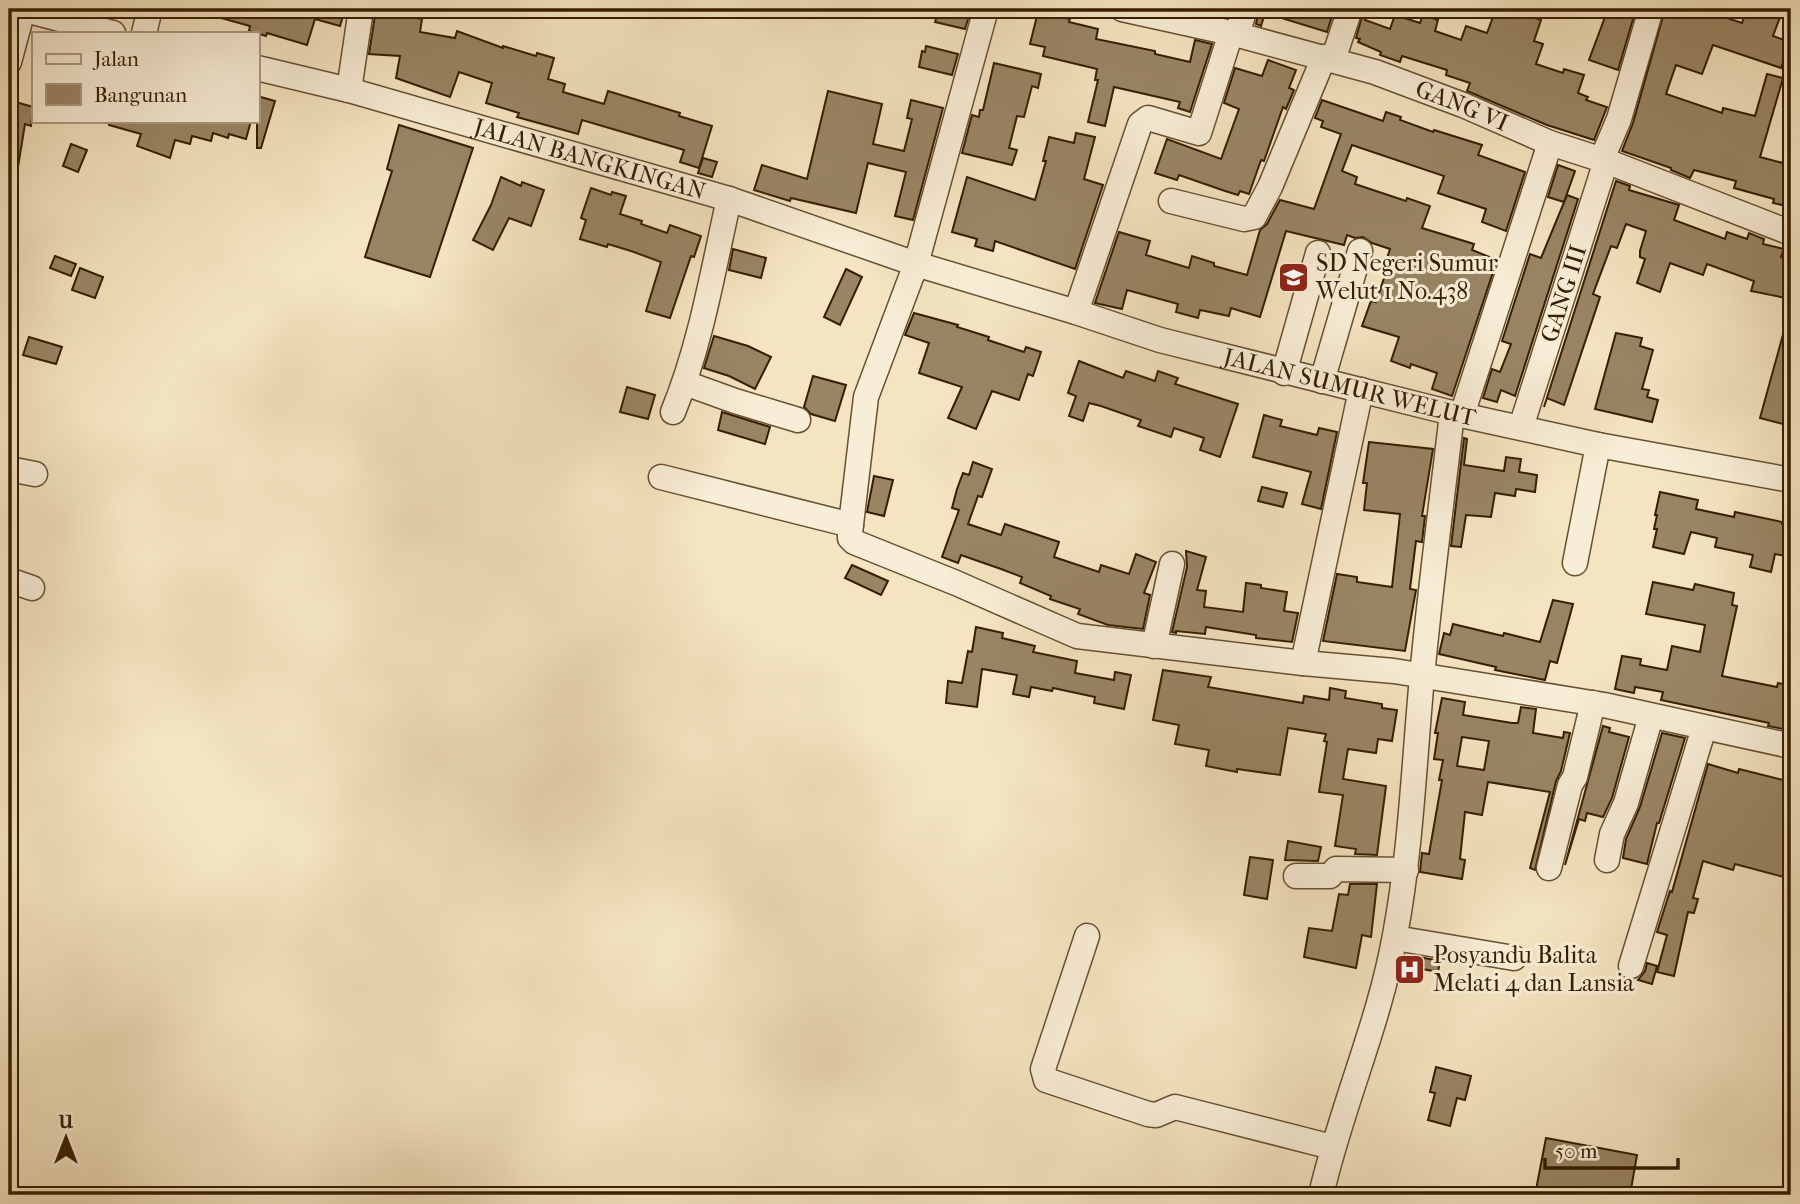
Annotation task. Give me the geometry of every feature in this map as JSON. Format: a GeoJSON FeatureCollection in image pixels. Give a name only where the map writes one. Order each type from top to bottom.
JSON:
{"type":"FeatureCollection","features":[{"type":"Feature","properties":{"kind":"street"},"geometry":{"type":"LineString","coordinates":[[9,62],[22,9],[109,32]]}},
{"type":"Feature","properties":{"kind":"street"},"geometry":{"type":"LineString","coordinates":[[144,32],[150,9]]}},
{"type":"Feature","properties":{"kind":"street"},"geometry":{"type":"LineString","coordinates":[[349,90],[361,9]]}},
{"type":"Feature","properties":{"kind":"street"},"geometry":{"type":"LineString","coordinates":[[986,9],[916,264],[866,397],[851,525],[850,538],[854,542],[1077,636],[1422,675],[1593,703],[1791,746]]}},
{"type":"Feature","properties":{"kind":"street","name":"GANG VI"},"geometry":{"type":"LineString","coordinates":[[1122,9],[1168,14],[1328,58],[1463,105],[1550,143],[1604,160],[1791,233]]}},
{"type":"Feature","properties":{"kind":"street"},"geometry":{"type":"LineString","coordinates":[[1076,312],[1140,124],[1148,118],[1199,132],[1245,9]]}},
{"type":"Feature","properties":{"kind":"street"},"geometry":{"type":"LineString","coordinates":[[1171,201],[1244,219],[1254,217],[1350,9]]}},
{"type":"Feature","properties":{"kind":"street","name":"GANG III"},"geometry":{"type":"LineString","coordinates":[[1521,427],[1619,119],[1651,9]]}},
{"type":"Feature","properties":{"kind":"street","name":"JALAN BANGKINGAN"},"geometry":{"type":"LineString","coordinates":[[259,68],[349,90],[729,199],[916,264]]}},
{"type":"Feature","properties":{"kind":"street"},"geometry":{"type":"LineString","coordinates":[[1321,1195],[1332,1147],[1367,1048],[1395,938],[1406,870],[1422,675],[1457,414],[1550,143]]}},
{"type":"Feature","properties":{"kind":"street"},"geometry":{"type":"LineString","coordinates":[[673,412],[685,383],[729,199]]}},
{"type":"Feature","properties":{"kind":"street"},"geometry":{"type":"LineString","coordinates":[[1322,381],[1360,251]]}},
{"type":"Feature","properties":{"kind":"street"},"geometry":{"type":"LineString","coordinates":[[1284,373],[1318,253]]}},
{"type":"Feature","properties":{"kind":"street","name":"JALAN SUMUR WELUT"},"geometry":{"type":"LineString","coordinates":[[916,264],[1160,340],[1284,373],[1598,445],[1791,480]]}},
{"type":"Feature","properties":{"kind":"street"},"geometry":{"type":"LineString","coordinates":[[685,383],[798,420]]}},
{"type":"Feature","properties":{"kind":"street"},"geometry":{"type":"LineString","coordinates":[[1303,663],[1361,390]]}},
{"type":"Feature","properties":{"kind":"street"},"geometry":{"type":"LineString","coordinates":[[1575,563],[1598,445]]}},
{"type":"Feature","properties":{"kind":"street"},"geometry":{"type":"LineString","coordinates":[[9,469],[35,474]]}},
{"type":"Feature","properties":{"kind":"street"},"geometry":{"type":"LineString","coordinates":[[661,477],[851,525]]}},
{"type":"Feature","properties":{"kind":"street"},"geometry":{"type":"LineString","coordinates":[[1154,646],[1172,564]]}},
{"type":"Feature","properties":{"kind":"street"},"geometry":{"type":"LineString","coordinates":[[1549,869],[1593,703]]}},
{"type":"Feature","properties":{"kind":"street"},"geometry":{"type":"LineString","coordinates":[[1607,860],[1612,834],[1626,803],[1651,716]]}},
{"type":"Feature","properties":{"kind":"street"},"geometry":{"type":"LineString","coordinates":[[1631,966],[1704,728]]}},
{"type":"Feature","properties":{"kind":"street"},"geometry":{"type":"LineString","coordinates":[[1296,876],[1330,876],[1336,869],[1406,870]]}},
{"type":"Feature","properties":{"kind":"street"},"geometry":{"type":"LineString","coordinates":[[1087,936],[1042,1069],[1045,1080],[1148,1114],[1156,1115],[1175,1107],[1332,1147]]}},
{"type":"Feature","properties":{"kind":"street"},"geometry":{"type":"LineString","coordinates":[[1395,938],[1514,958]]}},
{"type":"Feature","properties":{"kind":"building"},"geometry":{"type":"Polygon","coordinates":[[[204,9],[345,9],[340,26],[315,19],[307,45],[267,33],[266,36],[249,31],[250,26],[203,13],[204,9]]]}},
{"type":"Feature","properties":{"kind":"building"},"geometry":{"type":"Polygon","coordinates":[[[376,9],[392,9],[392,14],[422,19],[420,32],[455,38],[457,31],[503,48],[554,58],[548,79],[565,84],[563,92],[604,104],[608,91],[680,113],[679,116],[712,126],[699,168],[680,162],[684,150],[582,120],[578,134],[517,117],[519,113],[486,103],[492,83],[459,72],[450,97],[396,78],[400,56],[369,54],[376,9]]]}},
{"type":"Feature","properties":{"kind":"building"},"geometry":{"type":"Polygon","coordinates":[[[939,9],[971,9],[965,29],[935,22],[939,9]]]}},
{"type":"Feature","properties":{"kind":"building"},"geometry":{"type":"Polygon","coordinates":[[[1259,9],[1334,9],[1327,32],[1265,13],[1261,26],[1256,24],[1259,9]]]}},
{"type":"Feature","properties":{"kind":"building"},"geometry":{"type":"Polygon","coordinates":[[[1364,9],[1369,9],[1365,20],[1390,29],[1395,15],[1420,23],[1423,15],[1438,20],[1435,31],[1461,40],[1466,26],[1487,33],[1496,9],[1520,9],[1519,12],[1541,20],[1534,41],[1543,44],[1536,64],[1563,73],[1564,69],[1584,75],[1578,93],[1588,97],[1586,100],[1607,107],[1594,140],[1547,125],[1467,91],[1470,83],[1446,75],[1447,70],[1402,56],[1400,62],[1380,55],[1381,52],[1358,42],[1360,39],[1356,38],[1364,9]]]}},
{"type":"Feature","properties":{"kind":"building"},"geometry":{"type":"Polygon","coordinates":[[[1608,9],[1636,9],[1618,70],[1589,60],[1608,9]]]}},
{"type":"Feature","properties":{"kind":"building"},"geometry":{"type":"Polygon","coordinates":[[[1665,9],[1700,9],[1742,23],[1747,9],[1783,9],[1773,36],[1790,42],[1781,68],[1713,45],[1702,74],[1676,65],[1666,94],[1722,113],[1723,108],[1755,116],[1767,74],[1783,78],[1760,157],[1791,165],[1791,207],[1773,203],[1774,199],[1734,188],[1736,181],[1694,170],[1690,178],[1671,168],[1622,151],[1633,123],[1665,9]]]}},
{"type":"Feature","properties":{"kind":"building"},"geometry":{"type":"Polygon","coordinates":[[[1038,12],[1098,29],[1096,39],[1155,51],[1155,54],[1190,62],[1195,40],[1212,44],[1190,112],[1178,108],[1180,102],[1114,87],[1105,126],[1088,122],[1098,80],[1095,80],[1097,69],[1043,56],[1045,47],[1030,44],[1038,12]]]}},
{"type":"Feature","properties":{"kind":"building"},"geometry":{"type":"Polygon","coordinates":[[[926,46],[958,54],[952,75],[919,67],[922,51],[925,52],[926,46]]]}},
{"type":"Feature","properties":{"kind":"building"},"geometry":{"type":"Polygon","coordinates":[[[1268,60],[1296,70],[1289,88],[1294,90],[1286,109],[1283,107],[1249,194],[1240,191],[1238,195],[1179,175],[1177,180],[1155,173],[1167,139],[1221,159],[1239,109],[1224,103],[1235,68],[1262,76],[1268,60]]]}},
{"type":"Feature","properties":{"kind":"building"},"geometry":{"type":"Polygon","coordinates":[[[994,63],[1041,74],[1038,88],[1032,86],[1024,117],[1017,116],[1009,148],[1017,150],[1012,165],[962,153],[972,115],[979,117],[980,110],[983,110],[994,63]]]}},
{"type":"Feature","properties":{"kind":"building"},"geometry":{"type":"Polygon","coordinates":[[[828,91],[882,104],[873,144],[904,151],[912,119],[907,118],[911,100],[943,108],[913,220],[895,216],[906,172],[868,163],[856,213],[791,198],[790,201],[754,190],[762,165],[807,179],[828,91]]]}},
{"type":"Feature","properties":{"kind":"building"},"geometry":{"type":"Polygon","coordinates":[[[259,97],[275,101],[261,148],[257,148],[259,97]]]}},
{"type":"Feature","properties":{"kind":"building"},"geometry":{"type":"Polygon","coordinates":[[[9,100],[32,107],[32,116],[31,126],[25,124],[17,173],[9,172],[9,100]]]}},
{"type":"Feature","properties":{"kind":"building"},"geometry":{"type":"Polygon","coordinates":[[[1322,100],[1383,121],[1386,112],[1433,132],[1434,130],[1482,145],[1478,155],[1525,172],[1506,231],[1482,222],[1486,209],[1438,193],[1444,176],[1352,145],[1342,171],[1357,177],[1355,184],[1430,206],[1422,228],[1474,244],[1472,250],[1497,260],[1452,396],[1432,389],[1437,373],[1411,364],[1410,368],[1391,361],[1399,337],[1362,326],[1371,301],[1376,302],[1390,249],[1363,237],[1347,235],[1344,245],[1286,231],[1260,317],[1231,308],[1229,316],[1200,310],[1198,318],[1176,312],[1178,304],[1127,290],[1122,309],[1095,303],[1119,232],[1150,241],[1146,255],[1189,268],[1192,256],[1214,263],[1214,266],[1247,275],[1260,230],[1267,224],[1280,200],[1314,209],[1341,134],[1321,127],[1323,121],[1315,118],[1322,100]]]}},
{"type":"Feature","properties":{"kind":"building"},"geometry":{"type":"Polygon","coordinates":[[[110,122],[251,122],[246,139],[229,134],[228,138],[213,133],[211,141],[192,136],[190,144],[175,140],[170,158],[137,146],[141,134],[109,125],[110,122]]]}},
{"type":"Feature","properties":{"kind":"building"},"geometry":{"type":"Polygon","coordinates":[[[399,125],[473,148],[430,277],[365,257],[392,171],[387,169],[399,125]]]}},
{"type":"Feature","properties":{"kind":"building"},"geometry":{"type":"Polygon","coordinates":[[[1076,133],[1095,137],[1084,179],[1103,185],[1075,269],[995,241],[993,251],[975,246],[977,239],[952,232],[967,177],[1035,200],[1046,161],[1043,161],[1049,137],[1074,143],[1076,133]]]}},
{"type":"Feature","properties":{"kind":"building"},"geometry":{"type":"Polygon","coordinates":[[[71,144],[87,150],[78,172],[63,166],[71,144]]]}},
{"type":"Feature","properties":{"kind":"building"},"geometry":{"type":"Polygon","coordinates":[[[703,158],[717,162],[712,177],[698,173],[703,158]]]}},
{"type":"Feature","properties":{"kind":"building"},"geometry":{"type":"Polygon","coordinates":[[[1558,165],[1575,171],[1564,202],[1548,197],[1558,165]]]}},
{"type":"Feature","properties":{"kind":"building"},"geometry":{"type":"Polygon","coordinates":[[[501,177],[521,186],[522,182],[544,190],[531,226],[509,218],[493,250],[473,240],[491,205],[501,177]]]}},
{"type":"Feature","properties":{"kind":"building"},"geometry":{"type":"Polygon","coordinates":[[[1616,181],[1630,186],[1629,190],[1679,205],[1674,220],[1725,239],[1727,232],[1747,239],[1749,233],[1764,239],[1763,244],[1784,249],[1781,257],[1791,260],[1791,299],[1751,291],[1754,281],[1707,264],[1703,275],[1670,263],[1660,292],[1637,283],[1645,259],[1640,257],[1640,251],[1646,231],[1626,224],[1617,248],[1611,246],[1593,294],[1600,297],[1564,405],[1547,398],[1544,407],[1616,181]]]}},
{"type":"Feature","properties":{"kind":"building"},"geometry":{"type":"Polygon","coordinates":[[[591,188],[611,195],[612,192],[626,196],[620,214],[642,221],[641,224],[667,233],[670,225],[701,236],[694,257],[691,256],[670,318],[646,311],[661,262],[608,244],[607,247],[580,239],[586,220],[581,218],[591,188]]]}},
{"type":"Feature","properties":{"kind":"building"},"geometry":{"type":"Polygon","coordinates":[[[1567,195],[1578,199],[1515,396],[1501,390],[1497,402],[1483,398],[1492,369],[1500,372],[1511,344],[1502,341],[1530,254],[1541,258],[1567,195]]]}},
{"type":"Feature","properties":{"kind":"building"},"geometry":{"type":"Polygon","coordinates":[[[733,249],[766,258],[761,278],[729,270],[733,249]]]}},
{"type":"Feature","properties":{"kind":"building"},"geometry":{"type":"Polygon","coordinates":[[[55,256],[76,264],[71,276],[50,268],[55,256]]]}},
{"type":"Feature","properties":{"kind":"building"},"geometry":{"type":"Polygon","coordinates":[[[80,268],[103,277],[95,298],[72,290],[80,268]]]}},
{"type":"Feature","properties":{"kind":"building"},"geometry":{"type":"Polygon","coordinates":[[[846,269],[862,277],[840,325],[824,317],[846,269]]]}},
{"type":"Feature","properties":{"kind":"building"},"geometry":{"type":"Polygon","coordinates":[[[914,313],[958,325],[957,327],[989,337],[988,340],[1024,352],[1026,347],[1041,352],[1033,376],[1028,374],[1019,400],[992,391],[976,429],[948,418],[962,387],[919,373],[929,343],[905,335],[914,313]]]}},
{"type":"Feature","properties":{"kind":"building"},"geometry":{"type":"Polygon","coordinates":[[[1787,320],[1791,320],[1791,409],[1787,425],[1760,418],[1787,320]]]}},
{"type":"Feature","properties":{"kind":"building"},"geometry":{"type":"Polygon","coordinates":[[[1616,333],[1642,338],[1640,346],[1653,350],[1642,389],[1649,390],[1647,397],[1658,400],[1652,422],[1595,409],[1616,333]]]}},
{"type":"Feature","properties":{"kind":"building"},"geometry":{"type":"Polygon","coordinates":[[[714,336],[748,346],[771,357],[755,389],[729,376],[704,368],[714,336]]]}},
{"type":"Feature","properties":{"kind":"building"},"geometry":{"type":"Polygon","coordinates":[[[29,337],[62,347],[56,364],[23,355],[29,337]]]}},
{"type":"Feature","properties":{"kind":"building"},"geometry":{"type":"Polygon","coordinates":[[[1079,361],[1123,378],[1126,371],[1155,381],[1158,371],[1178,378],[1175,384],[1238,404],[1220,457],[1200,450],[1204,438],[1174,428],[1171,437],[1138,426],[1141,420],[1101,406],[1089,403],[1083,421],[1069,416],[1076,396],[1068,393],[1079,361]]]}},
{"type":"Feature","properties":{"kind":"building"},"geometry":{"type":"Polygon","coordinates":[[[813,376],[846,385],[835,421],[811,414],[804,407],[813,376]]]}},
{"type":"Feature","properties":{"kind":"building"},"geometry":{"type":"Polygon","coordinates":[[[627,387],[655,395],[648,419],[620,412],[627,387]]]}},
{"type":"Feature","properties":{"kind":"building"},"geometry":{"type":"Polygon","coordinates":[[[722,412],[770,427],[765,444],[718,430],[722,412]]]}},
{"type":"Feature","properties":{"kind":"building"},"geometry":{"type":"Polygon","coordinates":[[[1264,415],[1282,420],[1280,426],[1317,435],[1319,428],[1337,432],[1321,509],[1302,504],[1311,472],[1253,457],[1264,415]]]}},
{"type":"Feature","properties":{"kind":"building"},"geometry":{"type":"Polygon","coordinates":[[[1464,438],[1467,439],[1464,465],[1504,471],[1506,457],[1521,459],[1519,472],[1537,475],[1535,492],[1516,489],[1515,496],[1495,493],[1491,517],[1466,515],[1461,547],[1451,546],[1464,438]]]}},
{"type":"Feature","properties":{"kind":"building"},"geometry":{"type":"Polygon","coordinates":[[[1369,442],[1433,449],[1422,516],[1425,516],[1422,542],[1416,541],[1410,589],[1416,590],[1405,651],[1323,641],[1337,574],[1357,577],[1357,582],[1392,587],[1400,514],[1364,510],[1367,483],[1363,483],[1369,442]]]}},
{"type":"Feature","properties":{"kind":"building"},"geometry":{"type":"Polygon","coordinates":[[[973,462],[992,469],[968,524],[1001,535],[1005,524],[1059,542],[1054,557],[1099,572],[1101,565],[1129,574],[1136,554],[1156,562],[1144,593],[1150,595],[1143,629],[1108,625],[1078,614],[1080,609],[1050,599],[1051,596],[1020,583],[1022,577],[1001,569],[961,555],[958,563],[942,557],[959,510],[952,508],[957,489],[963,473],[969,475],[973,462]]]}},
{"type":"Feature","properties":{"kind":"building"},"geometry":{"type":"Polygon","coordinates":[[[874,476],[893,480],[884,516],[867,512],[874,476]]]}},
{"type":"Feature","properties":{"kind":"building"},"geometry":{"type":"Polygon","coordinates":[[[1262,487],[1287,493],[1283,507],[1258,501],[1262,487]]]}},
{"type":"Feature","properties":{"kind":"building"},"geometry":{"type":"Polygon","coordinates":[[[1660,492],[1698,500],[1696,509],[1734,517],[1735,512],[1791,526],[1791,557],[1775,554],[1771,572],[1750,567],[1753,555],[1715,547],[1717,538],[1691,532],[1684,554],[1653,547],[1660,492]]]}},
{"type":"Feature","properties":{"kind":"building"},"geometry":{"type":"Polygon","coordinates":[[[1186,551],[1206,557],[1197,590],[1206,591],[1204,607],[1243,612],[1246,583],[1287,592],[1284,611],[1298,613],[1292,642],[1256,638],[1256,635],[1206,627],[1205,634],[1172,632],[1187,567],[1186,551]]]}},
{"type":"Feature","properties":{"kind":"building"},"geometry":{"type":"Polygon","coordinates":[[[852,565],[888,581],[881,595],[845,578],[852,565]]]}},
{"type":"Feature","properties":{"kind":"building"},"geometry":{"type":"Polygon","coordinates":[[[1653,582],[1693,590],[1695,584],[1734,593],[1732,605],[1737,606],[1722,676],[1777,687],[1778,683],[1791,686],[1789,730],[1768,726],[1769,723],[1661,700],[1663,692],[1635,687],[1634,693],[1615,689],[1622,656],[1641,659],[1640,665],[1667,670],[1672,646],[1700,652],[1705,625],[1646,614],[1653,582]]]}},
{"type":"Feature","properties":{"kind":"building"},"geometry":{"type":"Polygon","coordinates":[[[1553,600],[1573,604],[1557,663],[1550,661],[1545,680],[1495,670],[1496,667],[1439,654],[1444,633],[1450,635],[1453,624],[1540,642],[1553,600]]]}},
{"type":"Feature","properties":{"kind":"building"},"geometry":{"type":"Polygon","coordinates":[[[976,627],[1003,633],[1002,638],[1035,646],[1033,652],[1077,661],[1075,673],[1114,680],[1115,672],[1131,675],[1124,709],[1094,703],[1095,697],[1053,688],[1052,691],[1031,687],[1029,697],[1013,694],[1017,675],[982,669],[977,707],[946,703],[948,681],[962,683],[968,651],[972,652],[976,627]]]}},
{"type":"Feature","properties":{"kind":"building"},"geometry":{"type":"Polygon","coordinates":[[[1163,670],[1211,677],[1208,687],[1303,703],[1304,696],[1329,700],[1330,688],[1346,691],[1345,698],[1382,704],[1382,708],[1397,710],[1392,741],[1378,739],[1376,753],[1348,749],[1343,779],[1386,786],[1377,855],[1355,854],[1356,849],[1335,846],[1343,795],[1319,792],[1326,734],[1288,728],[1280,775],[1237,769],[1237,772],[1206,766],[1209,750],[1175,744],[1179,725],[1153,720],[1163,670]]]}},
{"type":"Feature","properties":{"kind":"building"},"geometry":{"type":"Polygon","coordinates":[[[1442,698],[1465,702],[1463,715],[1512,723],[1518,723],[1521,707],[1536,709],[1533,733],[1563,738],[1564,732],[1570,733],[1535,870],[1530,868],[1550,792],[1488,782],[1482,815],[1465,812],[1460,859],[1465,860],[1462,879],[1420,872],[1422,853],[1429,854],[1442,780],[1439,780],[1443,760],[1434,759],[1438,733],[1435,733],[1442,698]],[[1462,737],[1457,766],[1484,770],[1489,741],[1462,737]]]}},
{"type":"Feature","properties":{"kind":"building"},"geometry":{"type":"Polygon","coordinates":[[[1603,726],[1610,728],[1609,732],[1629,737],[1612,798],[1603,817],[1587,813],[1585,821],[1579,819],[1565,865],[1603,726]]]}},
{"type":"Feature","properties":{"kind":"building"},"geometry":{"type":"Polygon","coordinates":[[[1662,733],[1685,738],[1657,823],[1647,864],[1623,858],[1626,839],[1640,807],[1662,733]]]}},
{"type":"Feature","properties":{"kind":"building"},"geometry":{"type":"Polygon","coordinates":[[[1708,764],[1738,773],[1739,769],[1791,782],[1791,879],[1735,864],[1733,870],[1703,861],[1693,898],[1698,899],[1694,913],[1688,912],[1674,976],[1657,972],[1667,935],[1657,932],[1670,891],[1672,892],[1708,764]]]}},
{"type":"Feature","properties":{"kind":"building"},"geometry":{"type":"Polygon","coordinates":[[[1288,841],[1321,847],[1318,861],[1285,860],[1288,841]]]}},
{"type":"Feature","properties":{"kind":"building"},"geometry":{"type":"Polygon","coordinates":[[[1250,857],[1273,860],[1267,899],[1244,895],[1250,857]]]}},
{"type":"Feature","properties":{"kind":"building"},"geometry":{"type":"Polygon","coordinates":[[[1350,884],[1377,884],[1371,937],[1362,935],[1356,968],[1304,957],[1309,928],[1332,931],[1339,894],[1348,895],[1350,884]]]}},
{"type":"Feature","properties":{"kind":"building"},"geometry":{"type":"Polygon","coordinates":[[[1419,957],[1440,961],[1438,972],[1417,968],[1419,957]]]}},
{"type":"Feature","properties":{"kind":"building"},"geometry":{"type":"Polygon","coordinates":[[[1647,963],[1657,966],[1652,984],[1638,980],[1647,963]]]}},
{"type":"Feature","properties":{"kind":"building"},"geometry":{"type":"Polygon","coordinates":[[[1436,1067],[1471,1076],[1465,1100],[1457,1098],[1450,1126],[1428,1120],[1435,1093],[1430,1092],[1436,1067]]]}},
{"type":"Feature","properties":{"kind":"building"},"geometry":{"type":"Polygon","coordinates":[[[1546,1138],[1637,1155],[1630,1195],[1535,1195],[1546,1138]]]}},
{"type":"Feature","properties":{"kind":"place","name":"SD Negeri Sumur Welut 1 No.438"},"geometry":{"type":"Point","coordinates":[1293,277]}},
{"type":"Feature","properties":{"kind":"place","name":"Posyandu Balita Melati 4 dan Lansia"},"geometry":{"type":"Point","coordinates":[1410,969]}}]}
